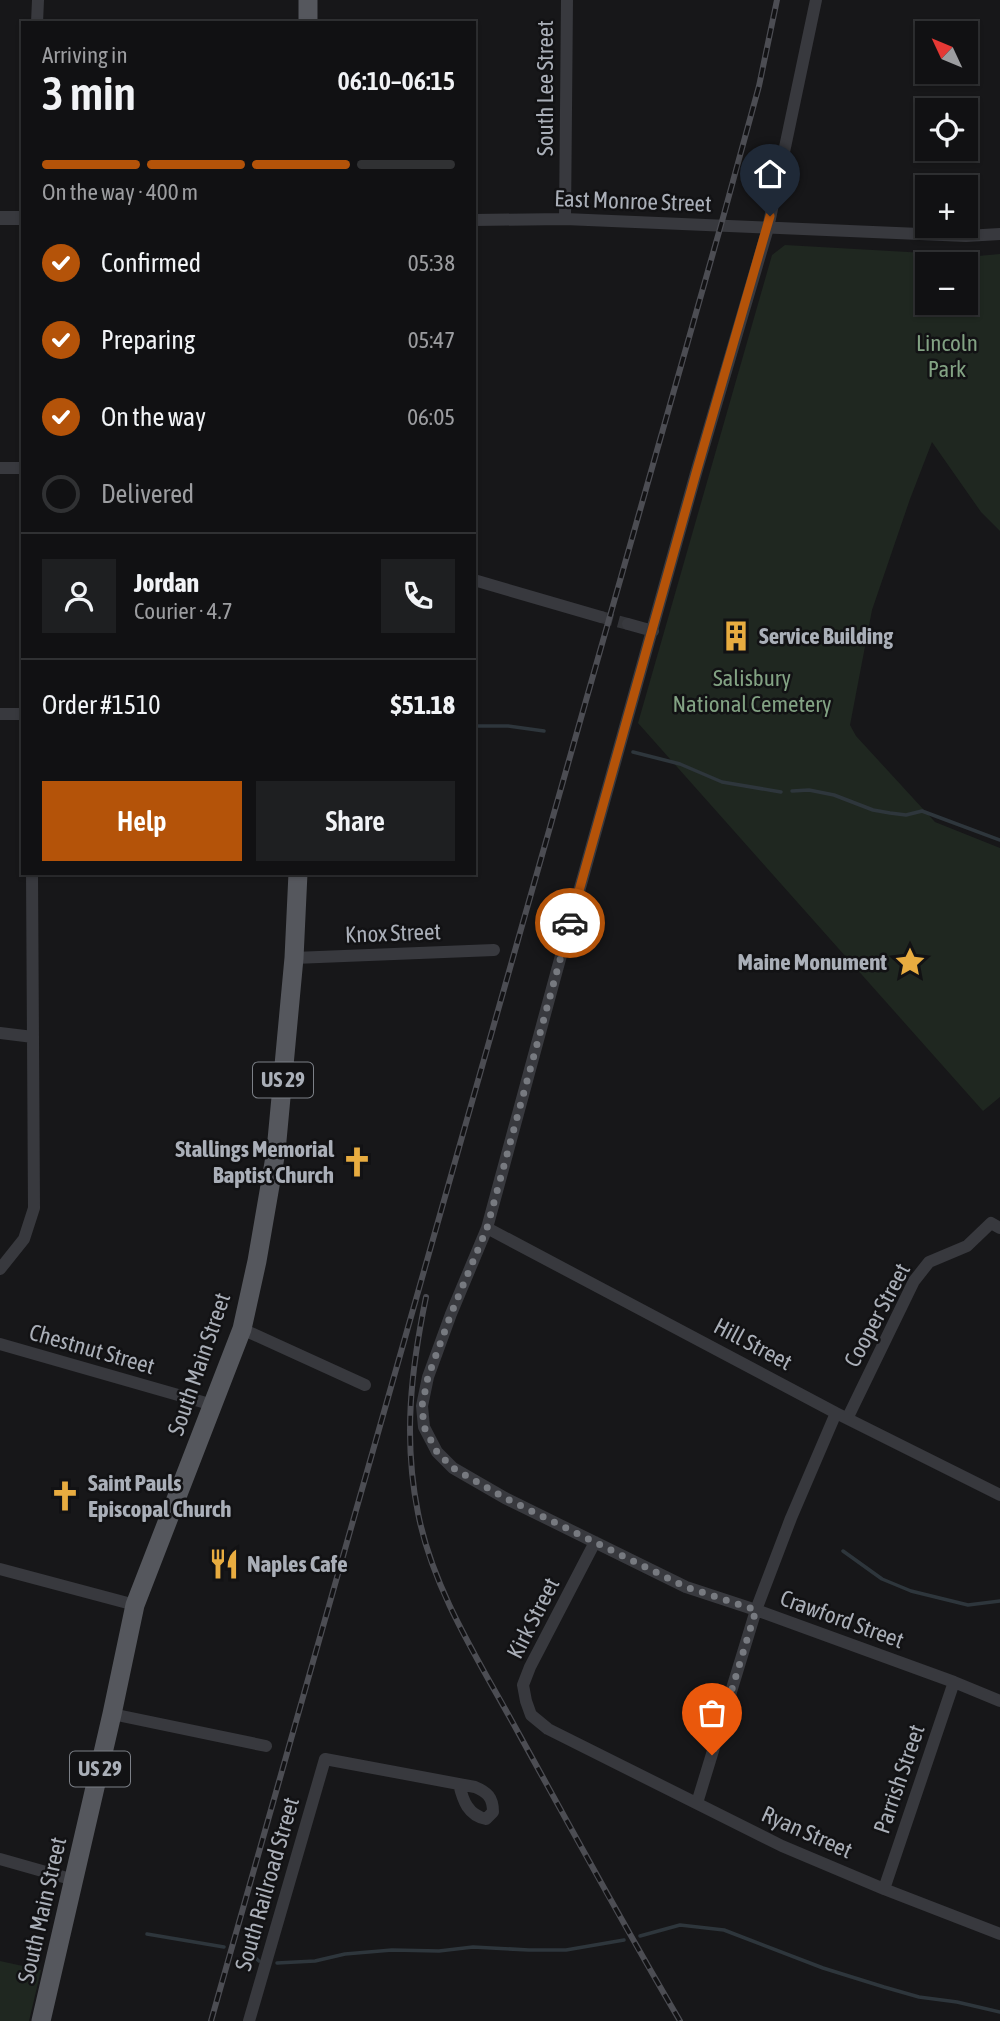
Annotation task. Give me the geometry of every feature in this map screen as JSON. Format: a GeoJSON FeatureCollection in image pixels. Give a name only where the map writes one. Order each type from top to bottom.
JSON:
{"type":"FeatureCollection","features":[{"type":"Feature","properties":{"kind":"main road"},"geometry":{"type":"LineString","coordinates":[[308,0],[308,21]]}},
{"type":"Feature","properties":{"kind":"main road","name":"South Main Street"},"geometry":{"type":"LineString","coordinates":[[41,2021],[135,1605],[242,1329],[276,1151],[294,958],[298,875]]}},
{"type":"Feature","properties":{"kind":"street"},"geometry":{"type":"LineString","coordinates":[[37,21],[38,0]]}},
{"type":"Feature","properties":{"kind":"street","name":"South Lee Street"},"geometry":{"type":"LineString","coordinates":[[565,219],[567,0]]}},
{"type":"Feature","properties":{"kind":"street"},"geometry":{"type":"LineString","coordinates":[[487,1228],[696,473],[768,228],[816,0]]}},
{"type":"Feature","properties":{"kind":"street"},"geometry":{"type":"LineString","coordinates":[[0,218],[21,218]]}},
{"type":"Feature","properties":{"kind":"street","name":"East Monroe Street"},"geometry":{"type":"LineString","coordinates":[[476,220],[565,219],[966,236],[1000,234]]}},
{"type":"Feature","properties":{"kind":"street"},"geometry":{"type":"LineString","coordinates":[[0,468],[21,468]]}},
{"type":"Feature","properties":{"kind":"street"},"geometry":{"type":"LineString","coordinates":[[476,581],[601,617]]}},
{"type":"Feature","properties":{"kind":"street"},"geometry":{"type":"LineString","coordinates":[[628,624],[653,631]]}},
{"type":"Feature","properties":{"kind":"street"},"geometry":{"type":"LineString","coordinates":[[0,713],[21,714]]}},
{"type":"Feature","properties":{"kind":"street"},"geometry":{"type":"LineString","coordinates":[[0,1269],[24,1239],[34,1208],[32,875]]}},
{"type":"Feature","properties":{"kind":"street","name":"Knox Street"},"geometry":{"type":"LineString","coordinates":[[294,958],[494,950]]}},
{"type":"Feature","properties":{"kind":"street"},"geometry":{"type":"LineString","coordinates":[[0,1034],[33,1037]]}},
{"type":"Feature","properties":{"kind":"street","name":"Cooper Street"},"geometry":{"type":"LineString","coordinates":[[697,1803],[756,1610],[791,1517],[842,1415],[914,1281],[929,1262],[967,1246],[995,1226]]}},
{"type":"Feature","properties":{"kind":"street","name":"Hill Street"},"geometry":{"type":"LineString","coordinates":[[487,1228],[1000,1495]]}},
{"type":"Feature","properties":{"kind":"street","name":"Crawford Street"},"geometry":{"type":"LineString","coordinates":[[487,1228],[451,1314],[428,1377],[422,1406],[424,1427],[437,1452],[453,1468],[505,1498],[686,1587],[756,1610],[1000,1701]]}},
{"type":"Feature","properties":{"kind":"street"},"geometry":{"type":"LineString","coordinates":[[242,1329],[365,1385]]}},
{"type":"Feature","properties":{"kind":"street","name":"Chestnut Street"},"geometry":{"type":"LineString","coordinates":[[0,1344],[213,1405]]}},
{"type":"Feature","properties":{"kind":"street","name":"Kirk Street"},"geometry":{"type":"LineString","coordinates":[[531,1715],[523,1685],[595,1542]]}},
{"type":"Feature","properties":{"kind":"street"},"geometry":{"type":"LineString","coordinates":[[0,1569],[135,1605]]}},
{"type":"Feature","properties":{"kind":"street","name":"Parrish Street"},"geometry":{"type":"LineString","coordinates":[[884,1889],[954,1682]]}},
{"type":"Feature","properties":{"kind":"street"},"geometry":{"type":"LineString","coordinates":[[112,1714],[266,1746]]}},
{"type":"Feature","properties":{"kind":"street","name":"Ryan Street"},"geometry":{"type":"LineString","coordinates":[[531,1715],[548,1730],[782,1846],[1000,1934]]}},
{"type":"Feature","properties":{"kind":"street","name":"South Railroad Street"},"geometry":{"type":"LineString","coordinates":[[249,2021],[325,1759],[462,1785]]}},
{"type":"Feature","properties":{"kind":"street"},"geometry":{"type":"LineString","coordinates":[[0,1859],[74,1880]]}},
{"type":"Feature","properties":{"kind":"green space","name":"Salisbury National Cemetery"},"geometry":{"type":"Polygon","coordinates":[[[785,245],[915,252],[915,315],[978,315],[978,256],[1000,254],[1000,531],[981,512],[932,442],[872,610],[850,725],[856,736],[935,822],[1000,848],[1000,1097],[983,1111],[638,723],[772,255],[785,245]]]}},
{"type":"Feature","properties":{"kind":"green space"},"geometry":{"type":"Polygon","coordinates":[[[0,1961],[41,1970],[29,2021],[0,2021],[0,1961]]]}},
{"type":"Feature","properties":{"kind":"waterway"},"geometry":{"type":"LineString","coordinates":[[476,726],[508,726],[544,731]]}},
{"type":"Feature","properties":{"kind":"waterway"},"geometry":{"type":"LineString","coordinates":[[633,752],[680,764],[722,782],[781,792]]}},
{"type":"Feature","properties":{"kind":"waterway"},"geometry":{"type":"LineString","coordinates":[[792,791],[809,790],[834,795],[873,810],[890,813],[906,815],[922,811],[1000,840]]}},
{"type":"Feature","properties":{"kind":"waterway"},"geometry":{"type":"LineString","coordinates":[[843,1551],[882,1579],[911,1591],[968,1605],[1000,1601]]}},
{"type":"Feature","properties":{"kind":"waterway"},"geometry":{"type":"LineString","coordinates":[[640,1936],[680,1925],[724,1930],[823,1968],[884,1987],[919,1997],[1000,2012]]}},
{"type":"Feature","properties":{"kind":"waterway"},"geometry":{"type":"LineString","coordinates":[[147,1934],[224,1947]]}},
{"type":"Feature","properties":{"kind":"waterway"},"geometry":{"type":"LineString","coordinates":[[277,1963],[315,1961],[345,1954],[392,1950],[439,1951],[473,1947],[566,1950],[624,1940]]}},
{"type":"Feature","properties":{"kind":"waterway"},"geometry":{"type":"LineString","coordinates":[[252,1955],[259,1961]]}},
{"type":"Feature","properties":{"kind":"tunnel"},"geometry":{"type":"LineString","coordinates":[[601,617],[628,624]]}},
{"type":"Feature","properties":{"kind":"railway"},"geometry":{"type":"LineString","coordinates":[[211,2021],[721,225],[759,86],[777,0]]}},
{"type":"Feature","properties":{"kind":"railway"},"geometry":{"type":"LineString","coordinates":[[426,1297],[416,1351],[410,1431],[413,1485],[425,1542],[435,1571],[474,1654],[680,2021]]}},
{"type":"Feature","properties":{"kind":"way so far"},"geometry":{"type":"LineString","coordinates":[[570,923],[487,1228],[428,1377],[422,1406],[424,1427],[437,1452],[453,1468],[505,1498],[686,1587],[756,1610],[712,1755]]}},
{"type":"Feature","properties":{"kind":"place","name":"Service Building"},"geometry":{"type":"Point","coordinates":[736,636]}},
{"type":"Feature","properties":{"kind":"place","name":"Maine Monument"},"geometry":{"type":"Point","coordinates":[910,962]}},
{"type":"Feature","properties":{"kind":"place","name":"Stallings Memorial Baptist Church"},"geometry":{"type":"Point","coordinates":[357,1162]}},
{"type":"Feature","properties":{"kind":"place","name":"Saint Pauls Episcopal Church"},"geometry":{"type":"Point","coordinates":[65,1496]}},
{"type":"Feature","properties":{"kind":"place","name":"Naples Cafe"},"geometry":{"type":"Point","coordinates":[224,1564]}},
{"type":"Feature","properties":{"kind":"route"},"geometry":{"type":"LineString","coordinates":[[570,923],[770,216]]}},
{"type":"Feature","properties":{"kind":"park label","name":"Lincoln Park"},"geometry":{"type":"Point","coordinates":[947,356]}}]}
